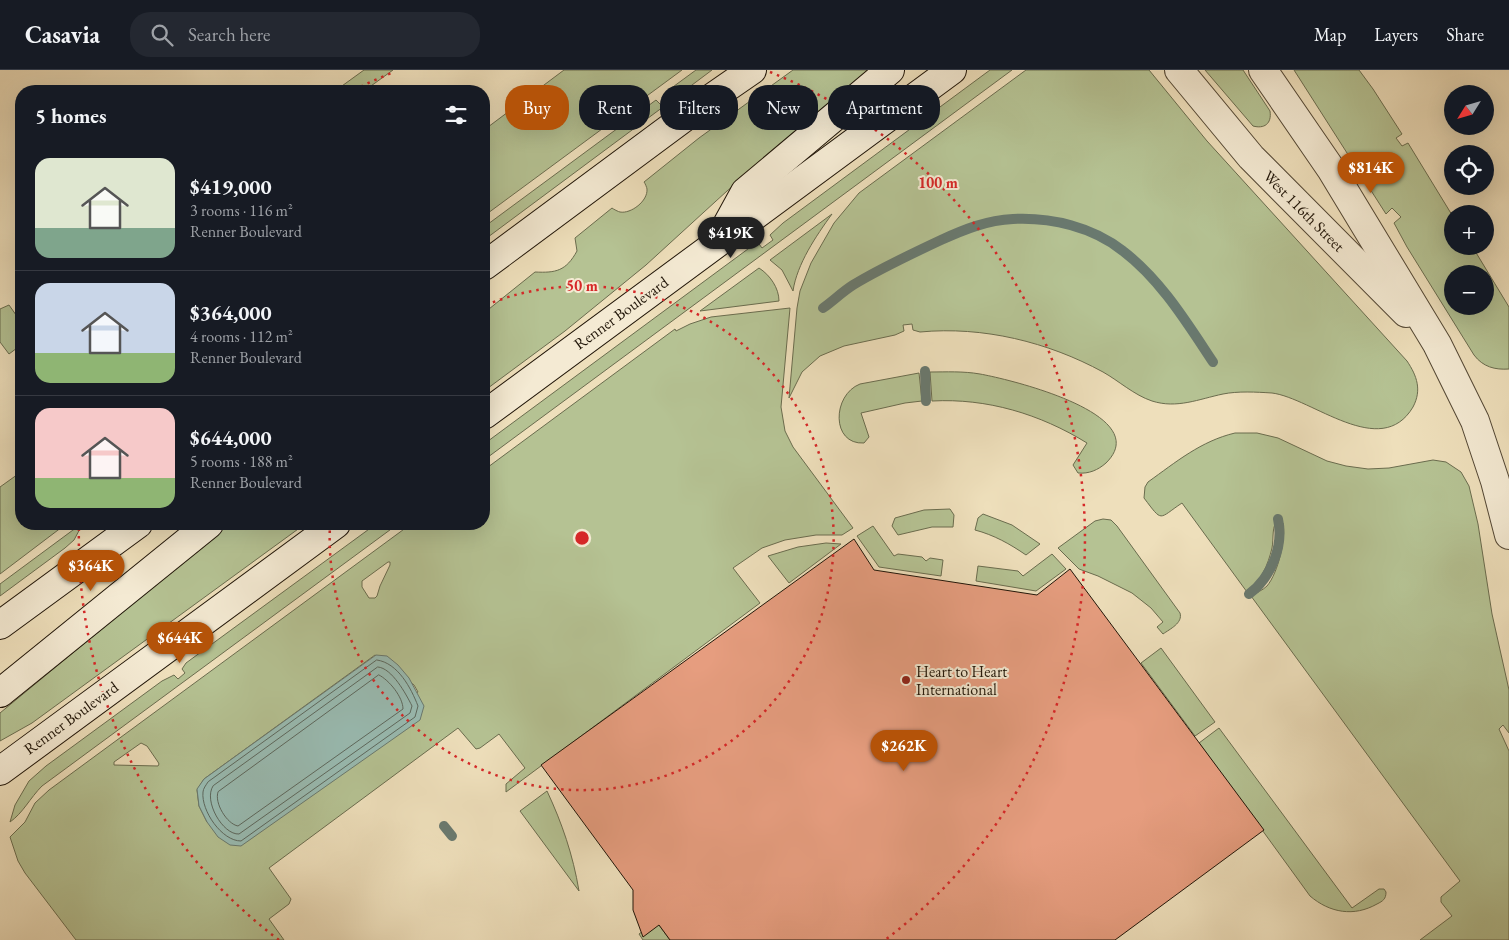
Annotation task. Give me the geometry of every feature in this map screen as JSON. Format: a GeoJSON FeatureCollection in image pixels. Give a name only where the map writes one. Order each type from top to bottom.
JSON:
{"type":"FeatureCollection","features":[{"type":"Feature","properties":{"kind":"main road"},"geometry":{"type":"LineString","coordinates":[[490,262],[696,108],[752,70]]}},
{"type":"Feature","properties":{"kind":"main road"},"geometry":{"type":"LineString","coordinates":[[718,242],[745,192],[890,70]]}},
{"type":"Feature","properties":{"kind":"main road","name":"Renner Boulevard"},"geometry":{"type":"LineString","coordinates":[[490,411],[952,70]]}},
{"type":"Feature","properties":{"kind":"main road","name":"West 116th Street"},"geometry":{"type":"LineString","coordinates":[[1179,70],[1251,157],[1436,344]]}},
{"type":"Feature","properties":{"kind":"main road","name":"West 116th Street"},"geometry":{"type":"LineString","coordinates":[[1263,70],[1331,169],[1436,344],[1475,421],[1495,481],[1509,535]]}},
{"type":"Feature","properties":{"kind":"main road"},"geometry":{"type":"LineString","coordinates":[[0,625],[130,530]]}},
{"type":"Feature","properties":{"kind":"main road"},"geometry":{"type":"LineString","coordinates":[[0,693],[202,530]]}},
{"type":"Feature","properties":{"kind":"main road","name":"Renner Boulevard"},"geometry":{"type":"LineString","coordinates":[[0,771],[328,530]]}},
{"type":"Feature","properties":{"kind":"green space"},"geometry":{"type":"Polygon","coordinates":[[[364,70],[393,70],[372,85],[343,85],[364,70]]]}},
{"type":"Feature","properties":{"kind":"green space"},"geometry":{"type":"Polygon","coordinates":[[[564,70],[682,70],[650,94],[650,85],[579,85],[579,130],[601,130],[490,212],[490,126],[505,114],[505,130],[569,130],[569,85],[544,85],[564,70]]]}},
{"type":"Feature","properties":{"kind":"green space"},"geometry":{"type":"Polygon","coordinates":[[[696,70],[712,70],[692,85],[676,85],[696,70]]]}},
{"type":"Feature","properties":{"kind":"green space"},"geometry":{"type":"Polygon","coordinates":[[[793,70],[868,70],[851,85],[828,85],[828,104],[818,113],[818,85],[772,85],[793,70]]]}},
{"type":"Feature","properties":{"kind":"green space"},"geometry":{"type":"Polygon","coordinates":[[[990,70],[1012,70],[940,123],[940,107],[990,70]]]}},
{"type":"Feature","properties":{"kind":"green space"},"geometry":{"type":"Polygon","coordinates":[[[1026,70],[1149,70],[1207,141],[1407,361],[1416,378],[1418,389],[1413,407],[1399,422],[1383,428],[1365,428],[1345,422],[1288,397],[1272,393],[1235,392],[1179,404],[1161,403],[1139,395],[1082,361],[1038,345],[991,334],[944,331],[920,332],[913,330],[912,324],[903,325],[904,331],[895,335],[844,346],[820,356],[802,372],[789,398],[800,291],[811,263],[834,223],[859,193],[1026,70]]]}},
{"type":"Feature","properties":{"kind":"green space"},"geometry":{"type":"Polygon","coordinates":[[[1205,70],[1243,70],[1270,111],[1270,119],[1266,125],[1261,127],[1253,126],[1205,70]]]}},
{"type":"Feature","properties":{"kind":"green space"},"geometry":{"type":"Polygon","coordinates":[[[1294,70],[1359,70],[1402,134],[1396,138],[1402,146],[1408,143],[1446,205],[1444,205],[1444,255],[1477,255],[1484,265],[1444,265],[1444,307],[1394,223],[1401,217],[1392,208],[1386,214],[1294,70]]]}},
{"type":"Feature","properties":{"kind":"green space"},"geometry":{"type":"Polygon","coordinates":[[[656,100],[660,104],[660,109],[650,117],[650,104],[656,100]]]}},
{"type":"Feature","properties":{"kind":"green space"},"geometry":{"type":"Polygon","coordinates":[[[748,103],[748,130],[798,130],[727,191],[646,265],[565,331],[490,387],[490,308],[535,272],[555,271],[569,263],[577,251],[575,238],[612,208],[619,212],[624,212],[638,206],[647,194],[644,182],[710,130],[738,130],[738,110],[748,103]]]}},
{"type":"Feature","properties":{"kind":"green space"},"geometry":{"type":"Polygon","coordinates":[[[615,130],[632,130],[490,236],[490,223],[615,130]]]}},
{"type":"Feature","properties":{"kind":"green space"},"geometry":{"type":"Polygon","coordinates":[[[909,130],[931,130],[490,456],[490,440],[752,246],[759,244],[762,248],[773,240],[770,235],[783,223],[909,130]]]}},
{"type":"Feature","properties":{"kind":"green space"},"geometry":{"type":"Polygon","coordinates":[[[832,214],[803,261],[793,291],[782,270],[770,260],[832,214]]]}},
{"type":"Feature","properties":{"kind":"green space"},"geometry":{"type":"Polygon","coordinates":[[[759,268],[773,282],[779,296],[779,301],[700,311],[759,268]]]}},
{"type":"Feature","properties":{"kind":"green space"},"geometry":{"type":"Polygon","coordinates":[[[1494,282],[1509,307],[1509,369],[1490,367],[1474,355],[1449,315],[1494,315],[1494,282]]]}},
{"type":"Feature","properties":{"kind":"green space"},"geometry":{"type":"Polygon","coordinates":[[[9,305],[15,314],[15,350],[9,354],[0,342],[0,309],[9,305]]]}},
{"type":"Feature","properties":{"kind":"green space"},"geometry":{"type":"Polygon","coordinates":[[[790,308],[781,407],[785,431],[793,447],[853,528],[842,535],[816,535],[785,540],[762,548],[733,568],[760,603],[506,792],[506,784],[525,768],[499,734],[476,749],[458,728],[269,868],[291,899],[289,904],[269,919],[284,940],[76,940],[25,873],[18,861],[10,837],[25,822],[35,803],[49,790],[403,530],[490,530],[490,466],[675,329],[676,331],[711,317],[790,308]],[[390,562],[362,581],[362,587],[369,598],[377,596],[390,562]],[[375,655],[204,779],[197,790],[199,806],[207,822],[418,692],[414,685],[375,655]],[[141,743],[114,762],[114,765],[158,766],[159,764],[147,746],[141,743]]]}},
{"type":"Feature","properties":{"kind":"green space"},"geometry":{"type":"Polygon","coordinates":[[[930,372],[980,374],[1045,391],[1072,402],[1095,415],[1111,429],[1116,445],[1106,463],[1097,470],[1078,473],[1073,465],[1087,443],[1051,424],[1012,410],[973,402],[932,401],[930,372]]]}},
{"type":"Feature","properties":{"kind":"green space"},"geometry":{"type":"Polygon","coordinates":[[[919,373],[922,401],[861,413],[869,437],[864,443],[853,441],[846,436],[841,428],[840,408],[844,398],[851,390],[860,384],[919,373]]]}},
{"type":"Feature","properties":{"kind":"green space"},"geometry":{"type":"Polygon","coordinates":[[[1235,433],[1257,433],[1278,438],[1327,461],[1346,466],[1368,469],[1389,468],[1433,460],[1446,462],[1461,472],[1469,486],[1478,524],[1492,614],[1509,690],[1509,733],[1503,725],[1499,729],[1509,751],[1509,940],[1420,940],[1452,916],[1441,902],[1441,897],[1460,881],[1251,596],[1267,586],[1275,573],[1282,547],[1283,523],[1279,519],[1276,522],[1272,548],[1266,566],[1260,578],[1247,592],[1182,503],[1161,516],[1155,512],[1144,498],[1145,487],[1148,482],[1169,467],[1211,441],[1235,433]]]}},
{"type":"Feature","properties":{"kind":"green space"},"geometry":{"type":"Polygon","coordinates":[[[15,476],[15,530],[58,530],[0,574],[0,487],[15,476]]]}},
{"type":"Feature","properties":{"kind":"green space"},"geometry":{"type":"Polygon","coordinates":[[[950,509],[954,515],[953,527],[932,527],[898,535],[892,526],[895,518],[924,510],[950,509]]]}},
{"type":"Feature","properties":{"kind":"green space"},"geometry":{"type":"Polygon","coordinates":[[[983,514],[1012,525],[1040,544],[1026,555],[1002,540],[975,530],[978,518],[983,514]]]}},
{"type":"Feature","properties":{"kind":"green space"},"geometry":{"type":"Polygon","coordinates":[[[1111,520],[1117,526],[1180,613],[1178,623],[1163,634],[1157,627],[1163,622],[1151,608],[1132,593],[1079,569],[1058,548],[1095,521],[1111,520]]]}},
{"type":"Feature","properties":{"kind":"green space"},"geometry":{"type":"Polygon","coordinates":[[[873,526],[894,556],[898,554],[922,557],[926,561],[930,558],[943,560],[941,576],[879,567],[857,536],[873,526]]]}},
{"type":"Feature","properties":{"kind":"green space"},"geometry":{"type":"Polygon","coordinates":[[[73,530],[79,530],[74,540],[65,548],[0,596],[0,584],[73,530]]]}},
{"type":"Feature","properties":{"kind":"green space"},"geometry":{"type":"Polygon","coordinates":[[[222,530],[297,530],[32,723],[0,741],[0,713],[222,530]]]}},
{"type":"Feature","properties":{"kind":"green space"},"geometry":{"type":"Polygon","coordinates":[[[368,530],[390,530],[42,786],[10,822],[15,805],[29,781],[46,766],[162,681],[174,675],[178,679],[185,673],[182,669],[186,663],[368,530]]]}},
{"type":"Feature","properties":{"kind":"green space"},"geometry":{"type":"Polygon","coordinates":[[[826,543],[841,544],[789,583],[768,556],[798,547],[826,543]]]}},
{"type":"Feature","properties":{"kind":"green space"},"geometry":{"type":"Polygon","coordinates":[[[1052,554],[1066,569],[1036,591],[976,581],[978,566],[1018,571],[1023,576],[1052,554]]]}},
{"type":"Feature","properties":{"kind":"green space"},"geometry":{"type":"Polygon","coordinates":[[[1161,648],[1215,722],[1195,736],[1141,663],[1161,648]]]}},
{"type":"Feature","properties":{"kind":"green space"},"geometry":{"type":"Polygon","coordinates":[[[1219,728],[1352,908],[1379,889],[1384,889],[1386,892],[1382,901],[1360,911],[1351,912],[1326,906],[1310,896],[1199,743],[1219,728]]]}},
{"type":"Feature","properties":{"kind":"green space"},"geometry":{"type":"Polygon","coordinates":[[[547,791],[574,865],[579,891],[520,811],[547,791]]]}},
{"type":"Feature","properties":{"kind":"green space"},"geometry":{"type":"Polygon","coordinates":[[[656,921],[670,940],[643,940],[639,934],[656,921]]]}},
{"type":"Feature","properties":{"kind":"water"},"geometry":{"type":"Polygon","coordinates":[[[376,655],[387,656],[409,678],[424,706],[420,720],[241,846],[230,845],[218,837],[207,822],[199,806],[197,789],[204,779],[376,655]]]}},
{"type":"Feature","properties":{"kind":"building","name":"Heart to Heart International"},"geometry":{"type":"Polygon","coordinates":[[[854,539],[874,570],[1037,595],[1070,569],[1264,830],[1115,940],[670,940],[659,925],[643,937],[633,910],[633,890],[541,765],[854,539]]]}},
{"type":"Feature","properties":{"kind":"waterway"},"geometry":{"type":"LineString","coordinates":[[823,308],[849,288],[885,267],[976,226],[1013,219],[1057,222],[1071,225],[1098,236],[1137,262],[1183,317],[1213,362]]}},
{"type":"Feature","properties":{"kind":"waterway"},"geometry":{"type":"LineString","coordinates":[[925,371],[926,401]]}},
{"type":"Feature","properties":{"kind":"waterway"},"geometry":{"type":"LineString","coordinates":[[1249,594],[1264,579],[1274,561],[1279,540],[1278,519]]}},
{"type":"Feature","properties":{"kind":"waterway"},"geometry":{"type":"LineString","coordinates":[[444,826],[452,836]]}},
{"type":"Feature","properties":{"kind":"place","name":"Heart to Heart International"},"geometry":{"type":"Point","coordinates":[906,680]}}]}
